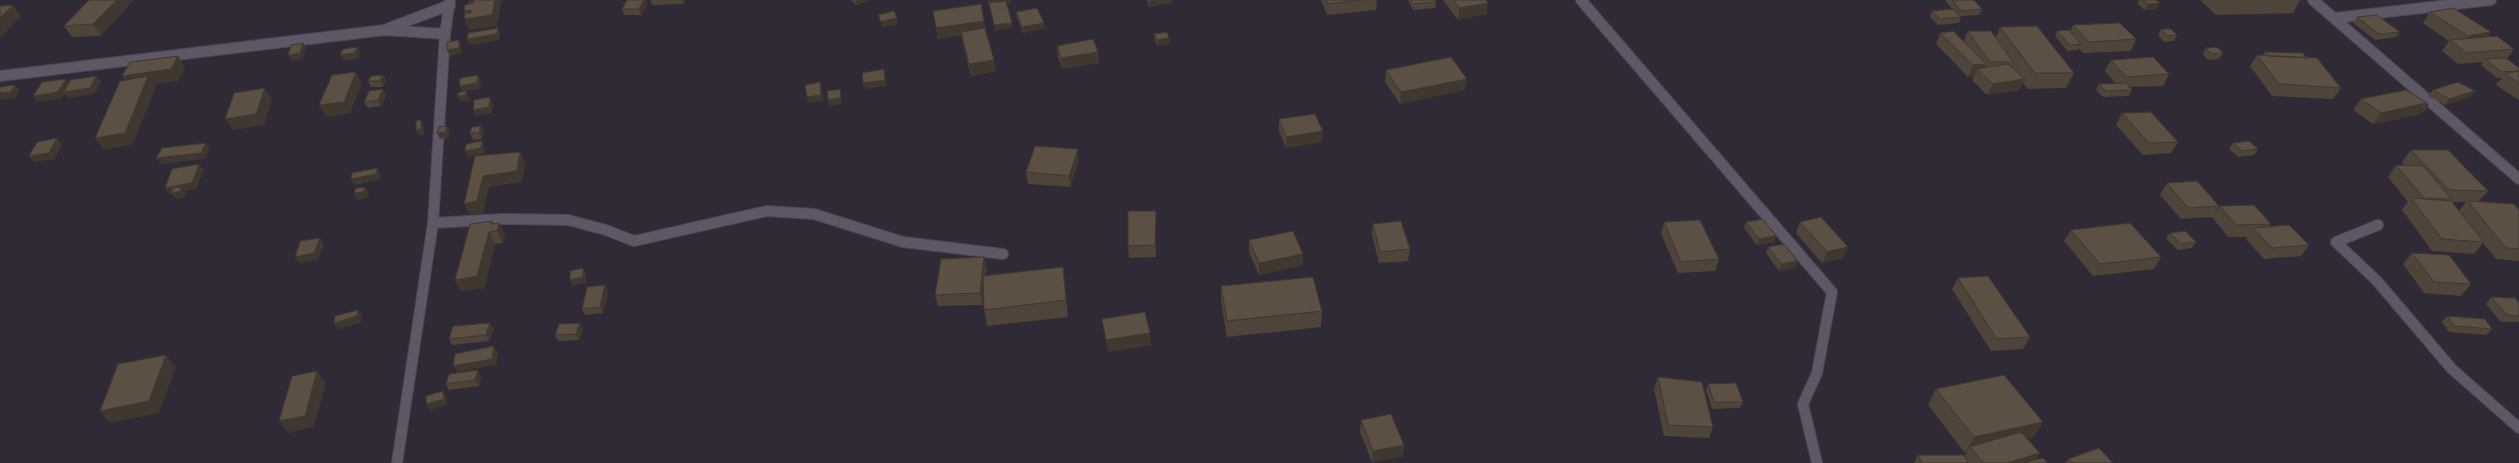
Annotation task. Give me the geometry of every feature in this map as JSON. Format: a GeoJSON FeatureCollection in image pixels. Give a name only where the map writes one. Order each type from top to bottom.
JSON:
{"type":"FeatureCollection","features":[{"type":"Feature","properties":{"kind":"street"},"geometry":{"type":"LineString","coordinates":[[1582,0],[1761,212],[1832,292],[1817,373],[1803,404],[1817,463]]}},
{"type":"Feature","properties":{"kind":"street"},"geometry":{"type":"LineString","coordinates":[[2313,0],[2519,179]]}},
{"type":"Feature","properties":{"kind":"street"},"geometry":{"type":"LineString","coordinates":[[2335,18],[2491,0]]}},
{"type":"Feature","properties":{"kind":"street"},"geometry":{"type":"LineString","coordinates":[[386,30],[450,3]]}},
{"type":"Feature","properties":{"kind":"street"},"geometry":{"type":"LineString","coordinates":[[397,463],[433,223],[445,34],[450,3]]}},
{"type":"Feature","properties":{"kind":"street"},"geometry":{"type":"LineString","coordinates":[[0,76],[196,51],[386,30],[445,34]]}},
{"type":"Feature","properties":{"kind":"street"},"geometry":{"type":"LineString","coordinates":[[433,223],[502,219],[568,220],[606,230],[634,241],[766,210],[814,214],[903,242],[1003,254]]}},
{"type":"Feature","properties":{"kind":"street"},"geometry":{"type":"LineString","coordinates":[[2378,225],[2336,242],[2377,281],[2452,369],[2519,428]]}},
{"type":"Feature","properties":{"kind":"building"},"geometry":{"type":"Polygon","coordinates":[[[89,0],[117,0],[93,24],[64,26],[89,0]]]}},
{"type":"Feature","properties":{"kind":"building"},"geometry":{"type":"Polygon","coordinates":[[[474,0],[495,0],[492,15],[464,19],[465,13],[471,13],[471,10],[464,11],[465,5],[473,3],[474,0]]]}},
{"type":"Feature","properties":{"kind":"building"},"geometry":{"type":"Polygon","coordinates":[[[627,0],[644,0],[639,9],[622,9],[627,0]]]}},
{"type":"Feature","properties":{"kind":"building"},"geometry":{"type":"Polygon","coordinates":[[[1326,0],[1362,0],[1327,4],[1326,0]]]}},
{"type":"Feature","properties":{"kind":"building"},"geometry":{"type":"Polygon","coordinates":[[[1411,0],[1435,0],[1436,2],[1413,4],[1411,0]]]}},
{"type":"Feature","properties":{"kind":"building"},"geometry":{"type":"Polygon","coordinates":[[[1453,0],[1486,0],[1488,3],[1459,8],[1453,0]]]}},
{"type":"Feature","properties":{"kind":"building"},"geometry":{"type":"Polygon","coordinates":[[[1952,0],[1974,0],[1982,9],[1961,11],[1952,0]]]}},
{"type":"Feature","properties":{"kind":"building"},"geometry":{"type":"Polygon","coordinates":[[[2142,0],[2156,0],[2160,3],[2148,4],[2142,0]]]}},
{"type":"Feature","properties":{"kind":"building"},"geometry":{"type":"Polygon","coordinates":[[[1006,1],[1012,23],[994,25],[989,3],[1006,1]]]}},
{"type":"Feature","properties":{"kind":"building"},"geometry":{"type":"Polygon","coordinates":[[[981,4],[984,21],[936,28],[933,11],[981,4]]]}},
{"type":"Feature","properties":{"kind":"building"},"geometry":{"type":"Polygon","coordinates":[[[13,5],[0,18],[0,6],[13,5]]]}},
{"type":"Feature","properties":{"kind":"building"},"geometry":{"type":"Polygon","coordinates":[[[1037,8],[1044,23],[1022,27],[1016,12],[1037,8]]]}},
{"type":"Feature","properties":{"kind":"building"},"geometry":{"type":"Polygon","coordinates":[[[2453,8],[2491,32],[2468,36],[2430,12],[2453,8]]]}},
{"type":"Feature","properties":{"kind":"building"},"geometry":{"type":"Polygon","coordinates":[[[1953,9],[1961,17],[1940,19],[1932,11],[1953,9]]]}},
{"type":"Feature","properties":{"kind":"building"},"geometry":{"type":"Polygon","coordinates":[[[894,11],[897,18],[881,22],[878,15],[894,11]]]}},
{"type":"Feature","properties":{"kind":"building"},"geometry":{"type":"Polygon","coordinates":[[[2377,15],[2400,32],[2379,34],[2357,17],[2377,15]]]}},
{"type":"Feature","properties":{"kind":"building"},"geometry":{"type":"Polygon","coordinates":[[[2120,23],[2136,39],[2089,42],[2073,25],[2120,23]]]}},
{"type":"Feature","properties":{"kind":"building"},"geometry":{"type":"Polygon","coordinates":[[[2037,26],[2074,73],[2035,73],[2000,27],[2037,26]]]}},
{"type":"Feature","properties":{"kind":"building"},"geometry":{"type":"Polygon","coordinates":[[[498,28],[497,34],[467,39],[468,33],[498,28]]]}},
{"type":"Feature","properties":{"kind":"building"},"geometry":{"type":"Polygon","coordinates":[[[985,28],[994,60],[969,64],[961,32],[985,28]]]}},
{"type":"Feature","properties":{"kind":"building"},"geometry":{"type":"Polygon","coordinates":[[[2161,29],[2171,29],[2177,35],[2167,36],[2161,29]]]}},
{"type":"Feature","properties":{"kind":"building"},"geometry":{"type":"Polygon","coordinates":[[[2069,30],[2081,44],[2070,45],[2057,31],[2069,30]]]}},
{"type":"Feature","properties":{"kind":"building"},"geometry":{"type":"Polygon","coordinates":[[[1953,31],[1986,64],[1973,65],[1940,33],[1953,31]]]}},
{"type":"Feature","properties":{"kind":"building"},"geometry":{"type":"Polygon","coordinates":[[[1968,31],[1991,31],[2013,62],[1990,62],[1968,31]]]}},
{"type":"Feature","properties":{"kind":"building"},"geometry":{"type":"Polygon","coordinates":[[[1167,32],[1169,38],[1157,40],[1154,34],[1167,32]]]}},
{"type":"Feature","properties":{"kind":"building"},"geometry":{"type":"Polygon","coordinates":[[[2497,36],[2514,49],[2467,53],[2450,40],[2497,36]]]}},
{"type":"Feature","properties":{"kind":"building"},"geometry":{"type":"Polygon","coordinates":[[[1093,39],[1098,52],[1061,58],[1057,46],[1093,39]]]}},
{"type":"Feature","properties":{"kind":"building"},"geometry":{"type":"Polygon","coordinates":[[[459,40],[459,48],[447,50],[447,42],[459,40]]]}},
{"type":"Feature","properties":{"kind":"building"},"geometry":{"type":"Polygon","coordinates":[[[303,43],[300,53],[288,55],[291,45],[303,43]]]}},
{"type":"Feature","properties":{"kind":"building"},"geometry":{"type":"Polygon","coordinates":[[[357,47],[355,53],[340,55],[343,49],[357,47]]]}},
{"type":"Feature","properties":{"kind":"building"},"geometry":{"type":"Polygon","coordinates":[[[2217,47],[2223,53],[2212,54],[2206,48],[2217,47]]]}},
{"type":"Feature","properties":{"kind":"building"},"geometry":{"type":"Polygon","coordinates":[[[2265,52],[2303,53],[2307,58],[2268,56],[2265,52]]]}},
{"type":"Feature","properties":{"kind":"building"},"geometry":{"type":"Polygon","coordinates":[[[2257,55],[2317,58],[2341,88],[2279,84],[2257,55]]]}},
{"type":"Feature","properties":{"kind":"building"},"geometry":{"type":"Polygon","coordinates":[[[178,56],[171,69],[122,76],[130,62],[178,56]]]}},
{"type":"Feature","properties":{"kind":"building"},"geometry":{"type":"Polygon","coordinates":[[[1451,57],[1467,79],[1401,92],[1386,70],[1451,57]]]}},
{"type":"Feature","properties":{"kind":"building"},"geometry":{"type":"Polygon","coordinates":[[[2153,57],[2169,74],[2126,77],[2111,60],[2153,57]]]}},
{"type":"Feature","properties":{"kind":"building"},"geometry":{"type":"Polygon","coordinates":[[[2506,58],[2519,68],[2519,71],[2502,72],[2485,59],[2506,58]]]}},
{"type":"Feature","properties":{"kind":"building"},"geometry":{"type":"Polygon","coordinates":[[[2008,64],[2025,79],[1993,84],[1977,69],[2008,64]]]}},
{"type":"Feature","properties":{"kind":"building"},"geometry":{"type":"Polygon","coordinates":[[[884,69],[885,80],[863,83],[862,73],[884,69]]]}},
{"type":"Feature","properties":{"kind":"building"},"geometry":{"type":"Polygon","coordinates":[[[2519,71],[2519,83],[2505,74],[2519,71]]]}},
{"type":"Feature","properties":{"kind":"building"},"geometry":{"type":"Polygon","coordinates":[[[356,72],[344,102],[319,105],[332,75],[356,72]]]}},
{"type":"Feature","properties":{"kind":"building"},"geometry":{"type":"Polygon","coordinates":[[[383,75],[380,81],[368,81],[371,76],[383,75]]]}},
{"type":"Feature","properties":{"kind":"building"},"geometry":{"type":"Polygon","coordinates":[[[478,75],[477,83],[459,86],[460,78],[478,75]]]}},
{"type":"Feature","properties":{"kind":"building"},"geometry":{"type":"Polygon","coordinates":[[[96,76],[90,88],[64,92],[70,80],[96,76]]]}},
{"type":"Feature","properties":{"kind":"building"},"geometry":{"type":"Polygon","coordinates":[[[148,76],[125,133],[95,138],[120,81],[148,76]]]}},
{"type":"Feature","properties":{"kind":"building"},"geometry":{"type":"Polygon","coordinates":[[[66,79],[58,92],[33,96],[42,82],[66,79]]]}},
{"type":"Feature","properties":{"kind":"building"},"geometry":{"type":"Polygon","coordinates":[[[820,82],[821,95],[807,97],[805,85],[820,82]]]}},
{"type":"Feature","properties":{"kind":"building"},"geometry":{"type":"Polygon","coordinates":[[[2458,82],[2475,91],[2449,99],[2433,90],[2458,82]]]}},
{"type":"Feature","properties":{"kind":"building"},"geometry":{"type":"Polygon","coordinates":[[[2126,83],[2132,90],[2106,91],[2099,84],[2126,83]]]}},
{"type":"Feature","properties":{"kind":"building"},"geometry":{"type":"Polygon","coordinates":[[[15,85],[11,92],[0,93],[1,87],[15,85]]]}},
{"type":"Feature","properties":{"kind":"building"},"geometry":{"type":"Polygon","coordinates":[[[265,88],[256,114],[225,119],[234,93],[265,88]]]}},
{"type":"Feature","properties":{"kind":"building"},"geometry":{"type":"Polygon","coordinates":[[[383,89],[378,100],[364,102],[369,91],[383,89]]]}},
{"type":"Feature","properties":{"kind":"building"},"geometry":{"type":"Polygon","coordinates":[[[840,89],[841,98],[828,100],[827,91],[840,89]]]}},
{"type":"Feature","properties":{"kind":"building"},"geometry":{"type":"Polygon","coordinates":[[[2406,90],[2427,103],[2381,113],[2361,99],[2406,90]]]}},
{"type":"Feature","properties":{"kind":"building"},"geometry":{"type":"Polygon","coordinates":[[[466,91],[466,95],[457,96],[458,93],[466,91]]]}},
{"type":"Feature","properties":{"kind":"building"},"geometry":{"type":"Polygon","coordinates":[[[490,97],[489,107],[473,110],[474,100],[490,97]]]}},
{"type":"Feature","properties":{"kind":"building"},"geometry":{"type":"Polygon","coordinates":[[[2151,112],[2178,142],[2149,143],[2122,113],[2151,112]]]}},
{"type":"Feature","properties":{"kind":"building"},"geometry":{"type":"Polygon","coordinates":[[[1315,114],[1323,131],[1286,137],[1279,119],[1315,114]]]}},
{"type":"Feature","properties":{"kind":"building"},"geometry":{"type":"Polygon","coordinates":[[[421,120],[421,129],[416,130],[416,121],[421,120]]]}},
{"type":"Feature","properties":{"kind":"building"},"geometry":{"type":"Polygon","coordinates":[[[447,126],[446,132],[437,133],[439,127],[447,126]]]}},
{"type":"Feature","properties":{"kind":"building"},"geometry":{"type":"Polygon","coordinates":[[[481,126],[479,133],[470,133],[472,127],[481,126]]]}},
{"type":"Feature","properties":{"kind":"building"},"geometry":{"type":"Polygon","coordinates":[[[57,138],[49,153],[29,156],[37,142],[57,138]]]}},
{"type":"Feature","properties":{"kind":"building"},"geometry":{"type":"Polygon","coordinates":[[[482,141],[481,148],[465,151],[466,144],[482,141]]]}},
{"type":"Feature","properties":{"kind":"building"},"geometry":{"type":"Polygon","coordinates":[[[2249,141],[2258,149],[2242,151],[2233,143],[2249,141]]]}},
{"type":"Feature","properties":{"kind":"building"},"geometry":{"type":"Polygon","coordinates":[[[206,143],[201,153],[156,158],[162,148],[206,143]]]}},
{"type":"Feature","properties":{"kind":"building"},"geometry":{"type":"Polygon","coordinates":[[[1035,146],[1078,149],[1069,176],[1026,172],[1035,146]]]}},
{"type":"Feature","properties":{"kind":"building"},"geometry":{"type":"Polygon","coordinates":[[[2411,150],[2448,150],[2488,191],[2449,190],[2411,150]]]}},
{"type":"Feature","properties":{"kind":"building"},"geometry":{"type":"Polygon","coordinates":[[[520,152],[517,171],[483,176],[477,201],[464,204],[475,156],[520,152]]]}},
{"type":"Feature","properties":{"kind":"building"},"geometry":{"type":"Polygon","coordinates":[[[199,164],[192,183],[165,188],[172,169],[199,164]]]}},
{"type":"Feature","properties":{"kind":"building"},"geometry":{"type":"Polygon","coordinates":[[[2396,165],[2423,166],[2452,199],[2424,198],[2396,165]]]}},
{"type":"Feature","properties":{"kind":"building"},"geometry":{"type":"Polygon","coordinates":[[[377,168],[376,174],[351,179],[352,173],[377,168]]]}},
{"type":"Feature","properties":{"kind":"building"},"geometry":{"type":"Polygon","coordinates":[[[2197,181],[2219,206],[2188,208],[2167,183],[2197,181]]]}},
{"type":"Feature","properties":{"kind":"building"},"geometry":{"type":"Polygon","coordinates":[[[182,187],[179,192],[171,193],[173,188],[182,187]]]}},
{"type":"Feature","properties":{"kind":"building"},"geometry":{"type":"Polygon","coordinates":[[[365,187],[363,192],[354,193],[356,188],[365,187]]]}},
{"type":"Feature","properties":{"kind":"building"},"geometry":{"type":"Polygon","coordinates":[[[2411,198],[2451,201],[2484,242],[2442,239],[2411,198]]]}},
{"type":"Feature","properties":{"kind":"building"},"geometry":{"type":"Polygon","coordinates":[[[2468,201],[2514,204],[2519,210],[2519,249],[2506,248],[2468,201]]]}},
{"type":"Feature","properties":{"kind":"building"},"geometry":{"type":"Polygon","coordinates":[[[2254,205],[2271,224],[2236,225],[2220,206],[2254,205]]]}},
{"type":"Feature","properties":{"kind":"building"},"geometry":{"type":"Polygon","coordinates":[[[1128,211],[1156,211],[1155,245],[1128,246],[1128,211]]]}},
{"type":"Feature","properties":{"kind":"building"},"geometry":{"type":"Polygon","coordinates":[[[1821,217],[1848,247],[1827,252],[1800,222],[1821,217]]]}},
{"type":"Feature","properties":{"kind":"building"},"geometry":{"type":"Polygon","coordinates":[[[1763,219],[1776,236],[1759,239],[1746,222],[1763,219]]]}},
{"type":"Feature","properties":{"kind":"building"},"geometry":{"type":"Polygon","coordinates":[[[1700,220],[1719,259],[1681,262],[1664,222],[1700,220]]]}},
{"type":"Feature","properties":{"kind":"building"},"geometry":{"type":"Polygon","coordinates":[[[492,221],[491,224],[499,223],[497,231],[489,232],[477,276],[455,280],[470,224],[492,221]]]}},
{"type":"Feature","properties":{"kind":"building"},"geometry":{"type":"Polygon","coordinates":[[[1401,221],[1410,249],[1380,252],[1373,224],[1401,221]]]}},
{"type":"Feature","properties":{"kind":"building"},"geometry":{"type":"Polygon","coordinates":[[[2130,223],[2161,257],[2100,264],[2071,230],[2130,223]]]}},
{"type":"Feature","properties":{"kind":"building"},"geometry":{"type":"Polygon","coordinates":[[[2289,225],[2309,245],[2272,248],[2253,228],[2289,225]]]}},
{"type":"Feature","properties":{"kind":"building"},"geometry":{"type":"Polygon","coordinates":[[[1293,231],[1303,254],[1259,263],[1249,240],[1293,231]]]}},
{"type":"Feature","properties":{"kind":"building"},"geometry":{"type":"Polygon","coordinates":[[[2185,231],[2196,242],[2181,244],[2170,233],[2185,231]]]}},
{"type":"Feature","properties":{"kind":"building"},"geometry":{"type":"Polygon","coordinates":[[[320,238],[314,253],[295,257],[300,241],[320,238]]]}},
{"type":"Feature","properties":{"kind":"building"},"geometry":{"type":"Polygon","coordinates":[[[1784,244],[1797,261],[1781,264],[1768,247],[1784,244]]]}},
{"type":"Feature","properties":{"kind":"building"},"geometry":{"type":"Polygon","coordinates":[[[2412,253],[2449,255],[2471,284],[2434,282],[2412,253]]]}},
{"type":"Feature","properties":{"kind":"building"},"geometry":{"type":"Polygon","coordinates":[[[984,257],[980,293],[935,295],[941,259],[984,257]]]}},
{"type":"Feature","properties":{"kind":"building"},"geometry":{"type":"Polygon","coordinates":[[[1063,267],[1066,300],[984,310],[983,276],[1063,267]]]}},
{"type":"Feature","properties":{"kind":"building"},"geometry":{"type":"Polygon","coordinates":[[[583,268],[583,277],[570,280],[570,271],[583,268]]]}},
{"type":"Feature","properties":{"kind":"building"},"geometry":{"type":"Polygon","coordinates":[[[1988,276],[2030,337],[1997,339],[1958,278],[1988,276]]]}},
{"type":"Feature","properties":{"kind":"building"},"geometry":{"type":"Polygon","coordinates":[[[1313,277],[1322,311],[1227,321],[1221,286],[1313,277]]]}},
{"type":"Feature","properties":{"kind":"building"},"geometry":{"type":"Polygon","coordinates":[[[605,285],[600,307],[582,309],[587,287],[605,285]]]}},
{"type":"Feature","properties":{"kind":"building"},"geometry":{"type":"Polygon","coordinates":[[[2491,297],[2515,298],[2519,303],[2519,316],[2507,315],[2491,297]]]}},
{"type":"Feature","properties":{"kind":"building"},"geometry":{"type":"Polygon","coordinates":[[[358,310],[357,316],[334,323],[335,316],[358,310]]]}},
{"type":"Feature","properties":{"kind":"building"},"geometry":{"type":"Polygon","coordinates":[[[1145,312],[1150,333],[1106,340],[1102,319],[1145,312]]]}},
{"type":"Feature","properties":{"kind":"building"},"geometry":{"type":"Polygon","coordinates":[[[2447,316],[2485,319],[2492,329],[2455,326],[2447,316]]]}},
{"type":"Feature","properties":{"kind":"building"},"geometry":{"type":"Polygon","coordinates":[[[490,323],[486,335],[449,339],[453,326],[490,323]]]}},
{"type":"Feature","properties":{"kind":"building"},"geometry":{"type":"Polygon","coordinates":[[[580,323],[576,334],[555,335],[559,324],[580,323]]]}},
{"type":"Feature","properties":{"kind":"building"},"geometry":{"type":"Polygon","coordinates":[[[494,346],[492,359],[453,366],[455,354],[494,346]]]}},
{"type":"Feature","properties":{"kind":"building"},"geometry":{"type":"Polygon","coordinates":[[[166,355],[149,401],[100,411],[118,364],[166,355]]]}},
{"type":"Feature","properties":{"kind":"building"},"geometry":{"type":"Polygon","coordinates":[[[478,370],[475,380],[446,384],[449,374],[478,370]]]}},
{"type":"Feature","properties":{"kind":"building"},"geometry":{"type":"Polygon","coordinates":[[[317,371],[305,416],[279,421],[292,376],[317,371]]]}},
{"type":"Feature","properties":{"kind":"building"},"geometry":{"type":"Polygon","coordinates":[[[2004,375],[2043,422],[1974,437],[1936,389],[2004,375]]]}},
{"type":"Feature","properties":{"kind":"building"},"geometry":{"type":"Polygon","coordinates":[[[1658,377],[1702,382],[1713,427],[1668,425],[1658,377]]]}},
{"type":"Feature","properties":{"kind":"building"},"geometry":{"type":"Polygon","coordinates":[[[1736,383],[1743,402],[1714,402],[1708,384],[1736,383]]]}},
{"type":"Feature","properties":{"kind":"building"},"geometry":{"type":"Polygon","coordinates":[[[443,391],[444,399],[426,404],[426,396],[443,391]]]}},
{"type":"Feature","properties":{"kind":"building"},"geometry":{"type":"Polygon","coordinates":[[[1391,414],[1404,445],[1373,451],[1361,420],[1391,414]]]}},
{"type":"Feature","properties":{"kind":"building"},"geometry":{"type":"Polygon","coordinates":[[[2021,432],[2040,453],[2007,463],[1984,463],[1970,447],[2021,432]]]}},
{"type":"Feature","properties":{"kind":"building"},"geometry":{"type":"Polygon","coordinates":[[[2099,448],[2113,463],[2073,463],[2068,459],[2099,448]]]}},
{"type":"Feature","properties":{"kind":"building"},"geometry":{"type":"Polygon","coordinates":[[[1918,455],[1964,455],[1968,463],[1922,463],[1918,455]]]}},
{"type":"Feature","properties":{"kind":"building"},"geometry":{"type":"Polygon","coordinates":[[[2043,458],[2048,463],[2022,463],[2043,458]]]}}]}
